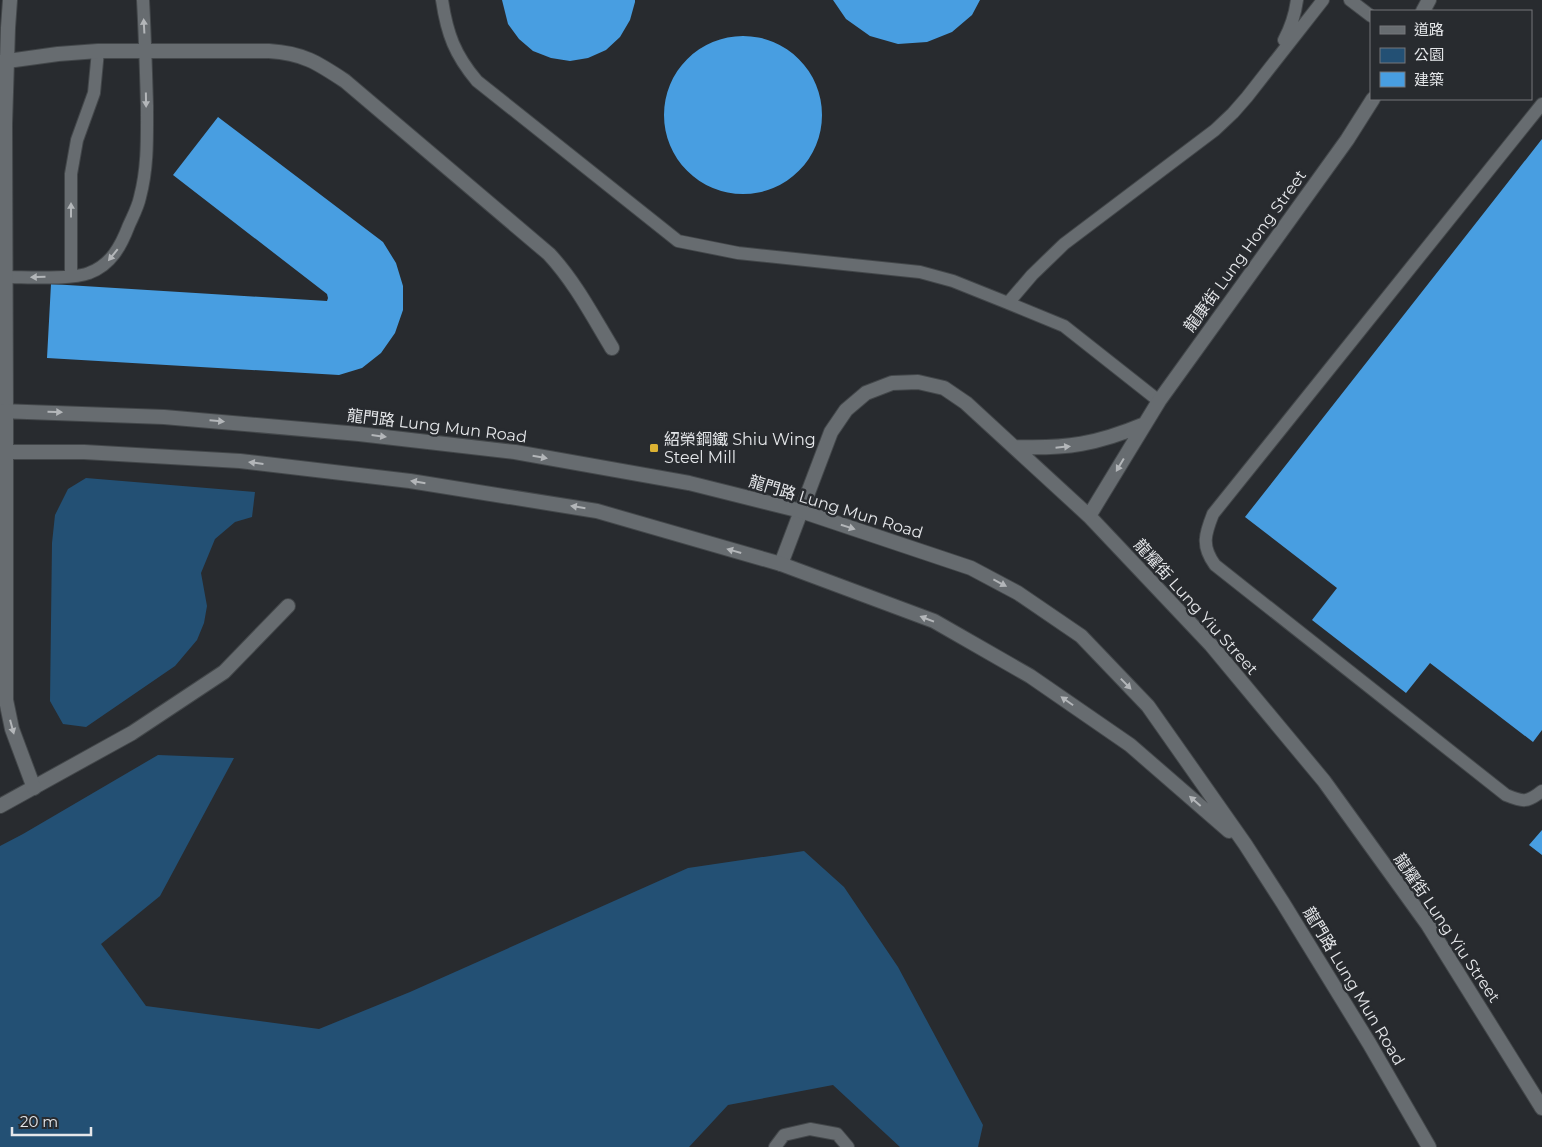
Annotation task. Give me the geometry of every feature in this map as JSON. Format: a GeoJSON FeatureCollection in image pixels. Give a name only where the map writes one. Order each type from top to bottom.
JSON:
{"type":"FeatureCollection","features":[{"type":"Feature","properties":{"kind":"street"},"geometry":{"type":"LineString","coordinates":[[10,0],[3,62],[6,277],[3,411],[6,700],[12,728],[34,788]]}},
{"type":"Feature","properties":{"kind":"street"},"geometry":{"type":"LineString","coordinates":[[3,62],[58,54],[146,51],[288,52],[310,59],[345,81],[549,254],[576,288],[612,348]]}},
{"type":"Feature","properties":{"kind":"street","name":"龍康街 Lung Hong Street"},"geometry":{"type":"LineString","coordinates":[[1089,516],[1158,401],[1342,148],[1372,100]]}},
{"type":"Feature","properties":{"kind":"street","name":"龍耀街 Lung Yiu Street"},"geometry":{"type":"LineString","coordinates":[[781,564],[831,432],[846,410],[866,393],[892,383],[918,382],[944,388],[966,403],[1089,516],[1211,645],[1324,781],[1428,925],[1540,1102]]}},
{"type":"Feature","properties":{"kind":"street","name":"龍門路 Lung Mun Road"},"geometry":{"type":"LineString","coordinates":[[3,411],[164,417],[359,434],[515,452],[689,483],[802,511],[971,568],[1018,594],[1081,636],[1148,706],[1245,844],[1283,903],[1369,1042],[1429,1147]]}},
{"type":"Feature","properties":{"kind":"street"},"geometry":{"type":"LineString","coordinates":[[1014,447],[1048,448],[1081,445],[1114,437],[1145,424]]}},
{"type":"Feature","properties":{"kind":"street","name":"龍門路 Lung Mun Road"},"geometry":{"type":"LineString","coordinates":[[3,452],[84,452],[240,461],[410,480],[597,510],[781,564],[934,621],[1030,676],[1130,745],[1245,844]]}},
{"type":"Feature","properties":{"kind":"street"},"geometry":{"type":"LineString","coordinates":[[0,806],[132,733],[224,672],[288,606]]}},
{"type":"Feature","properties":{"kind":"lane"},"geometry":{"type":"LineString","coordinates":[[6,277],[87,274],[109,260],[117,251],[125,236],[140,199],[147,150],[146,51],[143,0]]}},
{"type":"Feature","properties":{"kind":"lane"},"geometry":{"type":"LineString","coordinates":[[442,0],[450,40],[466,68],[477,81],[678,241],[738,252],[920,272],[953,281],[1064,326],[1158,401]]}},
{"type":"Feature","properties":{"kind":"lane"},"geometry":{"type":"LineString","coordinates":[[1266,72],[1290,29],[1296,14],[1297,0]]}},
{"type":"Feature","properties":{"kind":"lane"},"geometry":{"type":"LineString","coordinates":[[1008,303],[1032,275],[1064,244],[1215,130],[1233,113],[1323,0]]}},
{"type":"Feature","properties":{"kind":"lane"},"geometry":{"type":"LineString","coordinates":[[1350,0],[1370,15]]}},
{"type":"Feature","properties":{"kind":"lane"},"geometry":{"type":"LineString","coordinates":[[71,276],[72,167],[77,140],[94,93],[98,52]]}},
{"type":"Feature","properties":{"kind":"lane"},"geometry":{"type":"LineString","coordinates":[[1542,104],[1213,514],[1206,532],[1205,546],[1209,557],[1215,565],[1506,795],[1524,801],[1532,799],[1542,791]]}},
{"type":"Feature","properties":{"kind":"lane"},"geometry":{"type":"LineString","coordinates":[[774,1147],[784,1136],[810,1128],[837,1134],[848,1147]]}},
{"type":"Feature","properties":{"kind":"green space"},"geometry":{"type":"Polygon","coordinates":[[[86,478],[255,492],[252,517],[235,522],[215,539],[201,573],[207,606],[204,623],[197,640],[175,666],[86,727],[63,724],[50,701],[52,543],[55,515],[68,489],[86,478]]]}},
{"type":"Feature","properties":{"kind":"green space"},"geometry":{"type":"Polygon","coordinates":[[[158,755],[234,758],[160,896],[101,944],[146,1006],[319,1029],[410,992],[688,868],[804,851],[844,887],[898,967],[983,1125],[978,1147],[900,1147],[833,1085],[728,1105],[689,1147],[0,1147],[0,846],[158,755]]]}},
{"type":"Feature","properties":{"kind":"building"},"geometry":{"type":"Polygon","coordinates":[[[502,0],[635,0],[635,2],[630,20],[620,37],[606,50],[588,58],[570,61],[551,58],[533,51],[519,39],[508,24],[502,0]]]}},
{"type":"Feature","properties":{"kind":"building"},"geometry":{"type":"Polygon","coordinates":[[[833,0],[980,0],[972,15],[952,32],[927,42],[898,44],[870,36],[846,19],[833,0]]]}},
{"type":"Feature","properties":{"kind":"building"},"geometry":{"type":"Polygon","coordinates":[[[743,36],[773,42],[799,59],[816,85],[822,115],[816,145],[799,171],[773,188],[743,194],[713,188],[687,171],[670,145],[664,115],[670,85],[687,59],[713,42],[743,36]]]}},
{"type":"Feature","properties":{"kind":"building"},"geometry":{"type":"Polygon","coordinates":[[[218,117],[383,242],[396,263],[403,286],[403,310],[395,333],[381,353],[362,368],[339,375],[47,358],[51,284],[327,301],[327,294],[173,175],[218,117]]]}},
{"type":"Feature","properties":{"kind":"building"},"geometry":{"type":"Polygon","coordinates":[[[1542,139],[1542,730],[1533,742],[1430,663],[1406,693],[1312,620],[1337,588],[1245,517],[1542,139]]]}},
{"type":"Feature","properties":{"kind":"building"},"geometry":{"type":"Polygon","coordinates":[[[1542,830],[1542,855],[1529,845],[1542,830]]]}},
{"type":"Feature","properties":{"kind":"place","name":"紹榮鋼鐵 Shiu Wing Steel Mill"},"geometry":{"type":"Point","coordinates":[654,448]}}]}
